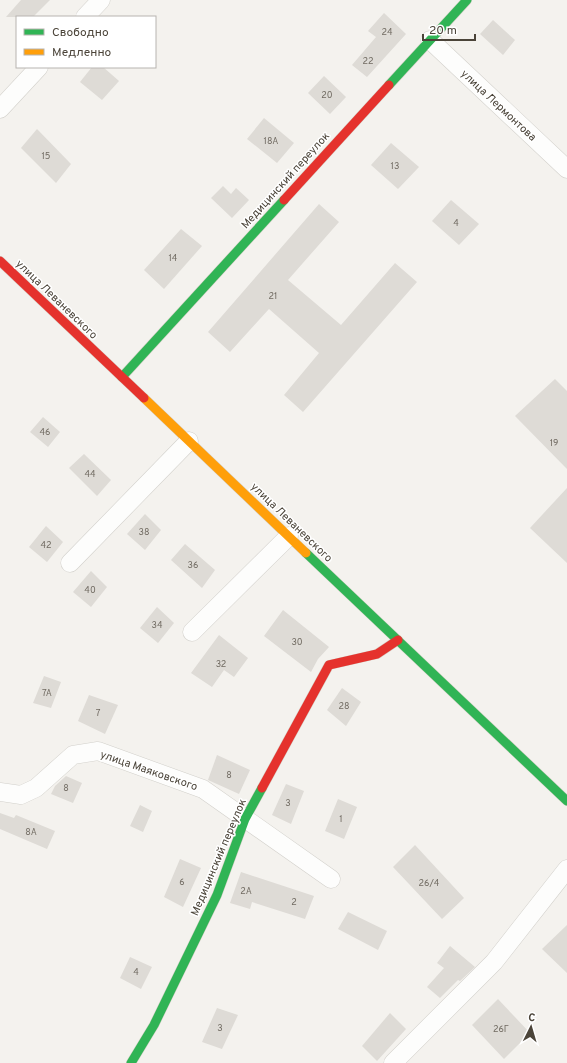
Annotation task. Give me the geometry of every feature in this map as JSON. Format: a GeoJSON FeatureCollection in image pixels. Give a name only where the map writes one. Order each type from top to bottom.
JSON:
{"type":"FeatureCollection","features":[{"type":"Feature","properties":{"kind":"street"},"geometry":{"type":"LineString","coordinates":[[86,16],[101,0]]}},
{"type":"Feature","properties":{"kind":"street","name":"Медицинский переулок"},"geometry":{"type":"LineString","coordinates":[[122,377],[467,0]]}},
{"type":"Feature","properties":{"kind":"street","name":"улица Лермонтова"},"geometry":{"type":"LineString","coordinates":[[430,40],[567,169]]}},
{"type":"Feature","properties":{"kind":"street"},"geometry":{"type":"LineString","coordinates":[[0,109],[37,68]]}},
{"type":"Feature","properties":{"kind":"street","name":"улица Леваневского"},"geometry":{"type":"LineString","coordinates":[[0,261],[567,801]]}},
{"type":"Feature","properties":{"kind":"street"},"geometry":{"type":"LineString","coordinates":[[70,563],[189,441]]}},
{"type":"Feature","properties":{"kind":"street"},"geometry":{"type":"LineString","coordinates":[[192,632],[289,536]]}},
{"type":"Feature","properties":{"kind":"street","name":"Медицинский переулок"},"geometry":{"type":"LineString","coordinates":[[131,1063],[154,1025],[217,895],[245,819],[329,665],[377,654],[398,640]]}},
{"type":"Feature","properties":{"kind":"street","name":"улица Маяковского"},"geometry":{"type":"LineString","coordinates":[[0,792],[21,795],[36,788],[73,755],[98,751],[203,789],[331,879]]}},
{"type":"Feature","properties":{"kind":"street"},"geometry":{"type":"LineString","coordinates":[[393,1063],[494,962],[567,869]]}},
{"type":"Feature","properties":{"kind":"building"},"geometry":{"type":"Polygon","coordinates":[[[21,0],[50,0],[34,16],[6,17],[21,0]]]}},
{"type":"Feature","properties":{"kind":"building"},"geometry":{"type":"Polygon","coordinates":[[[384,13],[406,34],[367,77],[352,65],[376,37],[368,31],[384,13]]]}},
{"type":"Feature","properties":{"kind":"building"},"geometry":{"type":"Polygon","coordinates":[[[493,20],[515,40],[503,55],[480,34],[493,20]]]}},
{"type":"Feature","properties":{"kind":"building"},"geometry":{"type":"Polygon","coordinates":[[[91,68],[104,68],[119,81],[102,100],[80,82],[91,68]]]}},
{"type":"Feature","properties":{"kind":"building"},"geometry":{"type":"Polygon","coordinates":[[[324,76],[346,97],[330,114],[308,93],[324,76]]]}},
{"type":"Feature","properties":{"kind":"building"},"geometry":{"type":"Polygon","coordinates":[[[264,118],[294,143],[277,163],[247,139],[264,118]]]}},
{"type":"Feature","properties":{"kind":"building"},"geometry":{"type":"Polygon","coordinates":[[[37,129],[71,164],[56,183],[21,148],[37,129]]]}},
{"type":"Feature","properties":{"kind":"building"},"geometry":{"type":"Polygon","coordinates":[[[391,143],[419,167],[398,189],[371,165],[391,143]]]}},
{"type":"Feature","properties":{"kind":"building"},"geometry":{"type":"Polygon","coordinates":[[[223,186],[231,194],[236,188],[249,200],[232,218],[211,198],[223,186]]]}},
{"type":"Feature","properties":{"kind":"building"},"geometry":{"type":"Polygon","coordinates":[[[451,200],[479,224],[459,245],[432,221],[451,200]]]}},
{"type":"Feature","properties":{"kind":"building"},"geometry":{"type":"Polygon","coordinates":[[[319,204],[339,222],[288,280],[341,325],[395,263],[417,282],[303,412],[284,395],[319,353],[269,309],[230,352],[208,332],[319,204]]]}},
{"type":"Feature","properties":{"kind":"building"},"geometry":{"type":"Polygon","coordinates":[[[181,229],[202,246],[164,289],[144,270],[181,229]]]}},
{"type":"Feature","properties":{"kind":"building"},"geometry":{"type":"Polygon","coordinates":[[[555,379],[567,391],[567,469],[515,416],[555,379]]]}},
{"type":"Feature","properties":{"kind":"building"},"geometry":{"type":"Polygon","coordinates":[[[43,417],[60,432],[48,447],[30,432],[43,417]]]}},
{"type":"Feature","properties":{"kind":"building"},"geometry":{"type":"Polygon","coordinates":[[[84,454],[111,480],[97,496],[69,468],[84,454]]]}},
{"type":"Feature","properties":{"kind":"building"},"geometry":{"type":"Polygon","coordinates":[[[567,488],[567,563],[530,528],[567,488]]]}},
{"type":"Feature","properties":{"kind":"building"},"geometry":{"type":"Polygon","coordinates":[[[145,514],[161,530],[145,550],[127,534],[145,514]]]}},
{"type":"Feature","properties":{"kind":"building"},"geometry":{"type":"Polygon","coordinates":[[[46,526],[63,542],[47,562],[29,547],[46,526]]]}},
{"type":"Feature","properties":{"kind":"building"},"geometry":{"type":"Polygon","coordinates":[[[185,544],[215,570],[202,588],[171,560],[185,544]]]}},
{"type":"Feature","properties":{"kind":"building"},"geometry":{"type":"Polygon","coordinates":[[[91,571],[107,587],[91,607],[73,592],[91,571]]]}},
{"type":"Feature","properties":{"kind":"building"},"geometry":{"type":"Polygon","coordinates":[[[157,607],[174,623],[158,643],[140,628],[157,607]]]}},
{"type":"Feature","properties":{"kind":"building"},"geometry":{"type":"Polygon","coordinates":[[[283,610],[329,647],[318,659],[311,672],[264,636],[283,610]]]}},
{"type":"Feature","properties":{"kind":"building"},"geometry":{"type":"Polygon","coordinates":[[[219,635],[248,658],[234,677],[224,670],[212,687],[191,673],[219,635]]]}},
{"type":"Feature","properties":{"kind":"building"},"geometry":{"type":"Polygon","coordinates":[[[44,676],[61,682],[51,708],[33,703],[44,676]]]}},
{"type":"Feature","properties":{"kind":"building"},"geometry":{"type":"Polygon","coordinates":[[[342,688],[361,702],[346,726],[327,710],[342,688]]]}},
{"type":"Feature","properties":{"kind":"building"},"geometry":{"type":"Polygon","coordinates":[[[89,695],[118,705],[105,734],[78,721],[89,695]]]}},
{"type":"Feature","properties":{"kind":"building"},"geometry":{"type":"Polygon","coordinates":[[[217,755],[250,770],[239,794],[208,780],[217,755]]]}},
{"type":"Feature","properties":{"kind":"building"},"geometry":{"type":"Polygon","coordinates":[[[66,776],[82,783],[73,803],[51,794],[55,786],[66,776]]]}},
{"type":"Feature","properties":{"kind":"building"},"geometry":{"type":"Polygon","coordinates":[[[286,784],[304,791],[291,824],[272,815],[286,784]]]}},
{"type":"Feature","properties":{"kind":"building"},"geometry":{"type":"Polygon","coordinates":[[[338,799],[357,807],[344,839],[325,831],[338,799]]]}},
{"type":"Feature","properties":{"kind":"building"},"geometry":{"type":"Polygon","coordinates":[[[140,805],[152,811],[143,832],[130,826],[140,805]]]}},
{"type":"Feature","properties":{"kind":"building"},"geometry":{"type":"Polygon","coordinates":[[[0,813],[14,818],[16,815],[55,831],[47,849],[0,829],[0,813]]]}},
{"type":"Feature","properties":{"kind":"building"},"geometry":{"type":"Polygon","coordinates":[[[415,845],[464,898],[442,919],[393,867],[415,845]]]}},
{"type":"Feature","properties":{"kind":"building"},"geometry":{"type":"Polygon","coordinates":[[[180,859],[201,868],[183,907],[164,897],[180,859]]]}},
{"type":"Feature","properties":{"kind":"building"},"geometry":{"type":"Polygon","coordinates":[[[241,872],[314,896],[305,919],[252,902],[250,909],[230,903],[241,872]]]}},
{"type":"Feature","properties":{"kind":"building"},"geometry":{"type":"Polygon","coordinates":[[[348,912],[387,931],[378,950],[338,929],[348,912]]]}},
{"type":"Feature","properties":{"kind":"building"},"geometry":{"type":"Polygon","coordinates":[[[567,925],[567,973],[542,949],[567,925]]]}},
{"type":"Feature","properties":{"kind":"building"},"geometry":{"type":"Polygon","coordinates":[[[450,946],[475,967],[460,981],[458,980],[440,998],[427,987],[444,968],[437,963],[450,946]]]}},
{"type":"Feature","properties":{"kind":"building"},"geometry":{"type":"Polygon","coordinates":[[[130,957],[152,967],[141,989],[120,978],[130,957]]]}},
{"type":"Feature","properties":{"kind":"building"},"geometry":{"type":"Polygon","coordinates":[[[498,999],[530,1033],[504,1059],[472,1025],[498,999]]]}},
{"type":"Feature","properties":{"kind":"building"},"geometry":{"type":"Polygon","coordinates":[[[217,1008],[238,1015],[222,1049],[202,1042],[217,1008]]]}},
{"type":"Feature","properties":{"kind":"building"},"geometry":{"type":"Polygon","coordinates":[[[390,1013],[406,1029],[377,1061],[362,1046],[390,1013]]]}},
{"type":"Feature","properties":{"kind":"traffic: fast"},"geometry":{"type":"LineString","coordinates":[[389,85],[467,0]]}},
{"type":"Feature","properties":{"kind":"traffic: fast"},"geometry":{"type":"LineString","coordinates":[[122,377],[284,200]]}},
{"type":"Feature","properties":{"kind":"traffic: fast"},"geometry":{"type":"LineString","coordinates":[[306,553],[567,801]]}},
{"type":"Feature","properties":{"kind":"traffic: fast"},"geometry":{"type":"LineString","coordinates":[[131,1063],[154,1025],[217,895],[245,819],[262,788]]}},
{"type":"Feature","properties":{"kind":"traffic: slow"},"geometry":{"type":"LineString","coordinates":[[144,398],[306,553]]}},
{"type":"Feature","properties":{"kind":"traffic: jam"},"geometry":{"type":"LineString","coordinates":[[284,200],[389,85]]}},
{"type":"Feature","properties":{"kind":"traffic: jam"},"geometry":{"type":"LineString","coordinates":[[0,261],[144,398]]}},
{"type":"Feature","properties":{"kind":"traffic: jam"},"geometry":{"type":"LineString","coordinates":[[262,788],[329,665],[377,654],[398,640]]}}]}
